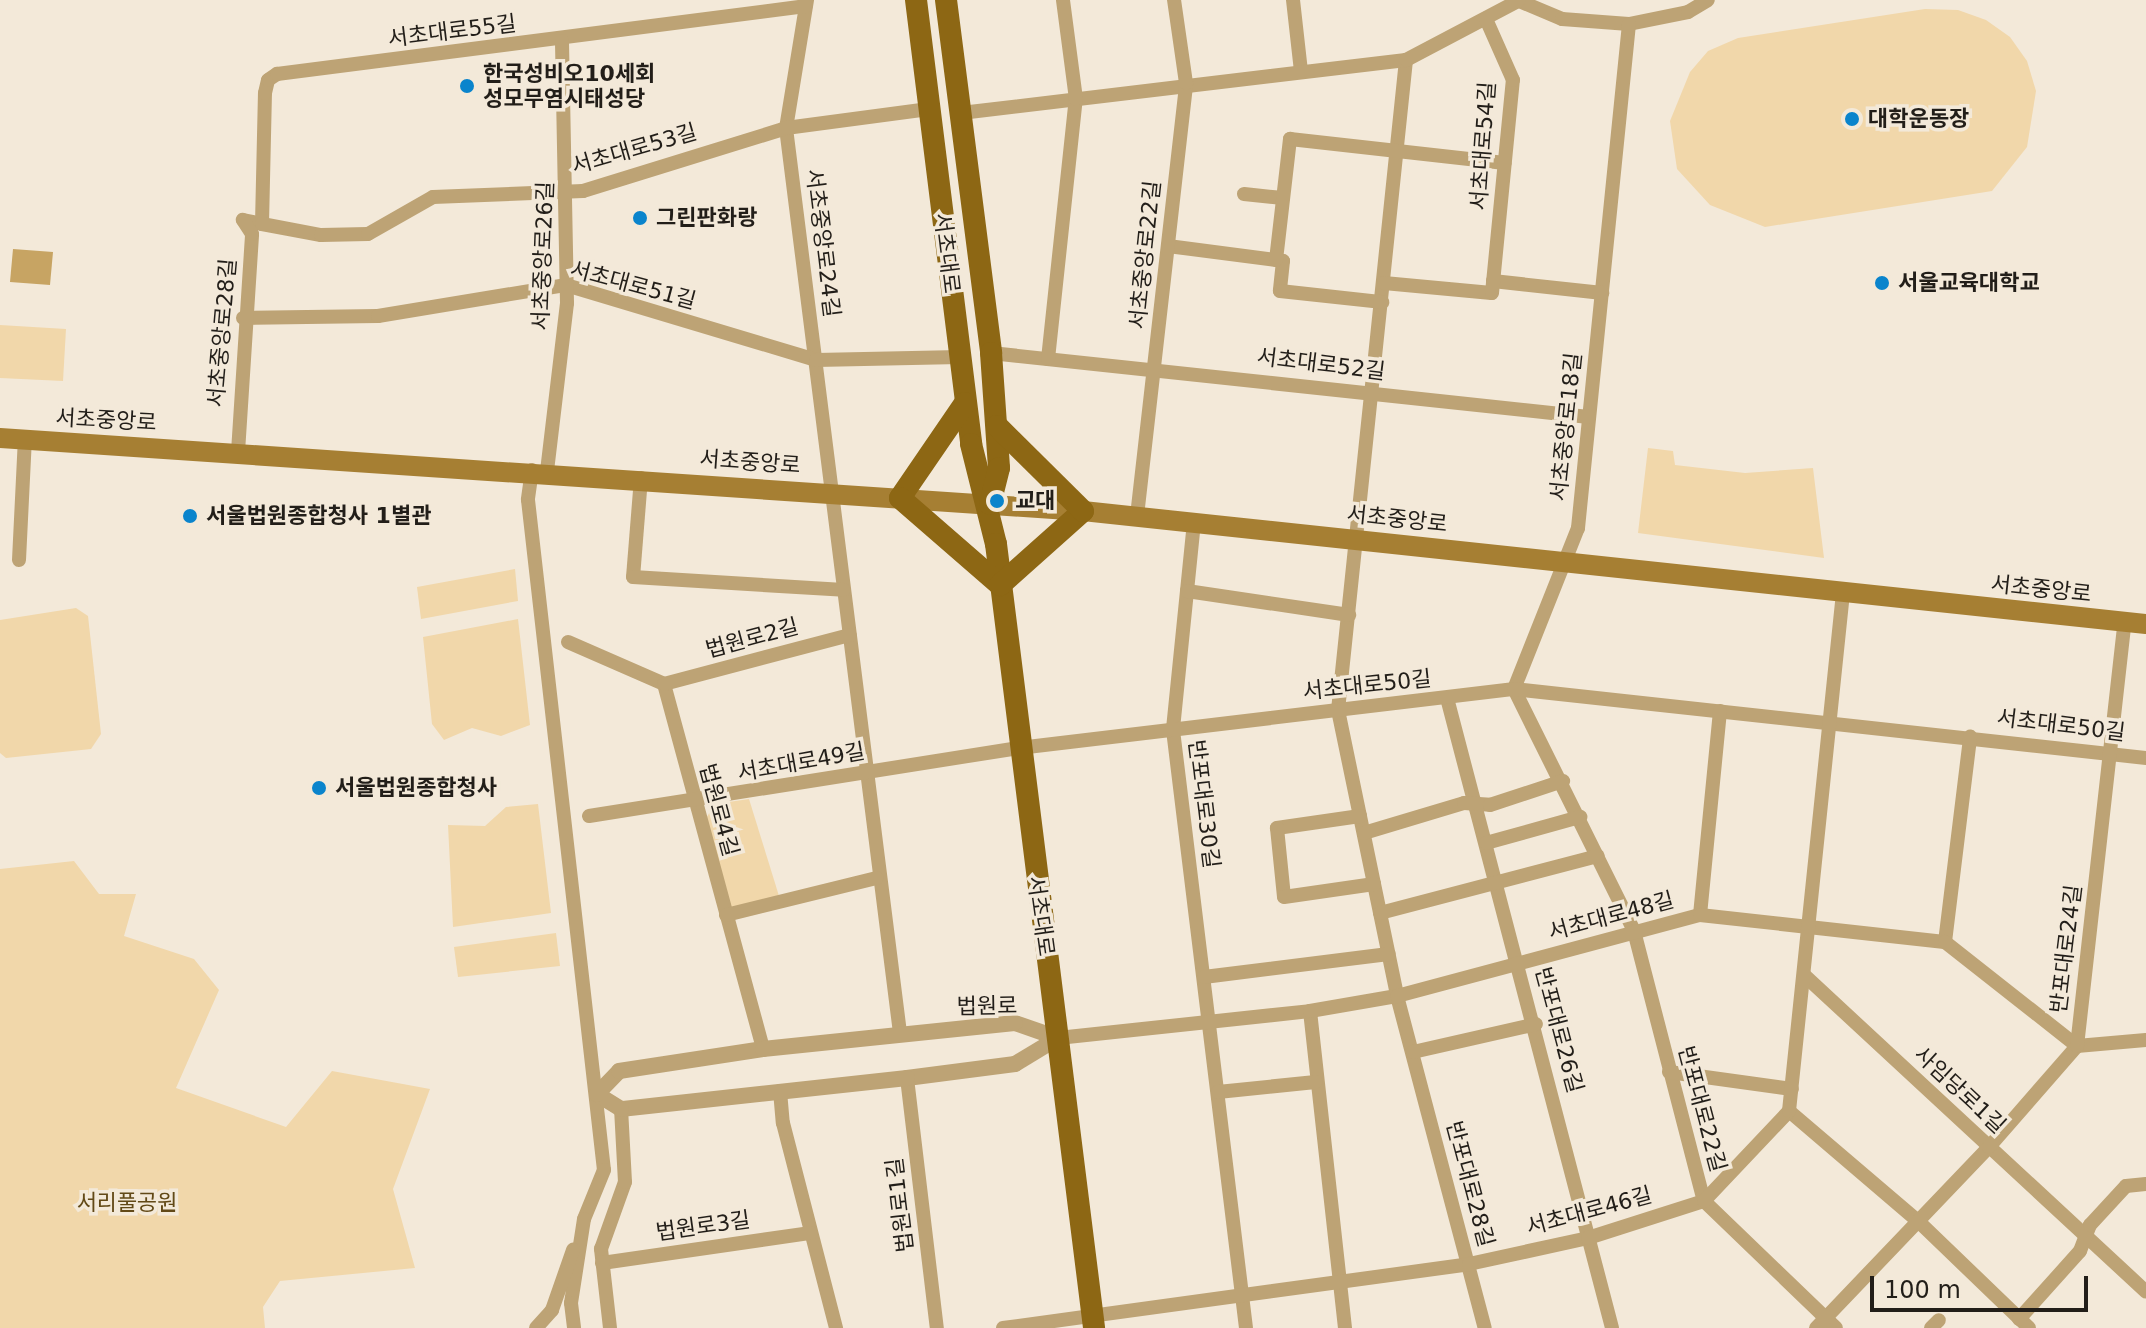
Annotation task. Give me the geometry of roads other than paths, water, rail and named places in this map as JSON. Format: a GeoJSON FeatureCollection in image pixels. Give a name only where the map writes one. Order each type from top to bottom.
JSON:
{"type":"FeatureCollection","features":[{"type":"Feature","properties":{"kind":"main road","name":"서초대로"},"geometry":{"type":"LineString","coordinates":[[916,0],[965,403],[976,467],[990,504],[1094,1322]]}},
{"type":"Feature","properties":{"kind":"main road","name":"서초대로"},"geometry":{"type":"LineString","coordinates":[[946,0],[991,353],[999,468],[990,504]]}},
{"type":"Feature","properties":{"kind":"main road"},"geometry":{"type":"LineString","coordinates":[[965,403],[900,498],[1000,585],[1083,511],[997,426]]}},
{"type":"Feature","properties":{"kind":"main road","name":"서초중앙로"},"geometry":{"type":"LineString","coordinates":[[0,438],[540,471],[1083,511],[2146,624]]}},
{"type":"Feature","properties":{"kind":"street"},"geometry":{"type":"LineString","coordinates":[[1048,359],[1076,99],[1063,0]]}},
{"type":"Feature","properties":{"kind":"street","name":"서초중앙로22길"},"geometry":{"type":"LineString","coordinates":[[1137,516],[1186,83],[1174,0]]}},
{"type":"Feature","properties":{"kind":"street"},"geometry":{"type":"LineString","coordinates":[[1293,0],[1301,71]]}},
{"type":"Feature","properties":{"kind":"street"},"geometry":{"type":"LineString","coordinates":[[961,113],[1186,83],[1406,60],[1518,1],[1562,19],[1629,24],[1708,0]]}},
{"type":"Feature","properties":{"kind":"street","name":"서초대로55길"},"geometry":{"type":"LineString","coordinates":[[262,224],[265,93],[268,80],[277,74],[562,41],[807,3]]}},
{"type":"Feature","properties":{"kind":"street","name":"서초중앙로24길"},"geometry":{"type":"LineString","coordinates":[[807,3],[786,128],[832,493]]}},
{"type":"Feature","properties":{"kind":"street","name":"서초대로54길"},"geometry":{"type":"LineString","coordinates":[[1486,19],[1513,80],[1493,281]]}},
{"type":"Feature","properties":{"kind":"street","name":"서초중앙로18길"},"geometry":{"type":"LineString","coordinates":[[1566,563],[1578,528],[1629,24]]}},
{"type":"Feature","properties":{"kind":"street","name":"서초중앙로26길"},"geometry":{"type":"LineString","coordinates":[[562,41],[568,191],[566,285],[540,471],[528,500],[604,1170],[584,1219]]}},
{"type":"Feature","properties":{"kind":"street","name":"반포대로28길"},"geometry":{"type":"LineString","coordinates":[[1406,60],[1400,150],[1338,710],[1397,996],[1485,1328]]}},
{"type":"Feature","properties":{"kind":"street","name":"서초대로53길"},"geometry":{"type":"LineString","coordinates":[[262,224],[321,235],[368,234],[433,197],[583,191],[786,128],[929,109]]}},
{"type":"Feature","properties":{"kind":"street"},"geometry":{"type":"LineString","coordinates":[[1276,260],[1290,139],[1505,163]]}},
{"type":"Feature","properties":{"kind":"street"},"geometry":{"type":"LineString","coordinates":[[1244,194],[1283,198]]}},
{"type":"Feature","properties":{"kind":"street","name":"서초중앙로28길"},"geometry":{"type":"LineString","coordinates":[[238,452],[243,318],[252,234],[243,220],[262,224]]}},
{"type":"Feature","properties":{"kind":"street"},"geometry":{"type":"LineString","coordinates":[[1168,246],[1283,261],[1280,291],[1382,302]]}},
{"type":"Feature","properties":{"kind":"street"},"geometry":{"type":"LineString","coordinates":[[1384,283],[1492,293],[1493,281],[1602,293]]}},
{"type":"Feature","properties":{"kind":"street","name":"서초대로51길"},"geometry":{"type":"LineString","coordinates":[[243,318],[378,316],[566,285],[816,360],[960,357]]}},
{"type":"Feature","properties":{"kind":"street","name":"서초대로52길"},"geometry":{"type":"LineString","coordinates":[[991,353],[1155,367],[1589,417]]}},
{"type":"Feature","properties":{"kind":"street"},"geometry":{"type":"LineString","coordinates":[[19,560],[25,439]]}},
{"type":"Feature","properties":{"kind":"street"},"geometry":{"type":"LineString","coordinates":[[641,478],[633,577],[844,590]]}},
{"type":"Feature","properties":{"kind":"street"},"geometry":{"type":"LineString","coordinates":[[832,493],[877,878],[900,1033]]}},
{"type":"Feature","properties":{"kind":"street","name":"반포대로30길"},"geometry":{"type":"LineString","coordinates":[[1194,522],[1173,730],[1246,1328]]}},
{"type":"Feature","properties":{"kind":"street"},"geometry":{"type":"LineString","coordinates":[[1514,689],[1566,563]]}},
{"type":"Feature","properties":{"kind":"street"},"geometry":{"type":"LineString","coordinates":[[1187,591],[1349,615]]}},
{"type":"Feature","properties":{"kind":"street"},"geometry":{"type":"LineString","coordinates":[[1843,593],[1789,1111],[1918,1221],[2024,1324],[2080,1251],[2085,1236],[2126,1186],[2146,1184]]}},
{"type":"Feature","properties":{"kind":"street","name":"반포대로24길"},"geometry":{"type":"LineString","coordinates":[[1826,1325],[2077,1046],[2125,621]]}},
{"type":"Feature","properties":{"kind":"street","name":"법원로2길"},"geometry":{"type":"LineString","coordinates":[[664,684],[850,635]]}},
{"type":"Feature","properties":{"kind":"street"},"geometry":{"type":"LineString","coordinates":[[568,642],[664,684]]}},
{"type":"Feature","properties":{"kind":"street","name":"법원로4길"},"geometry":{"type":"LineString","coordinates":[[664,684],[693,803],[763,1049]]}},
{"type":"Feature","properties":{"kind":"street","name":"서초대로50길"},"geometry":{"type":"LineString","coordinates":[[1019,748],[1514,689],[2146,758]]}},
{"type":"Feature","properties":{"kind":"street","name":"반포대로22길"},"geometry":{"type":"LineString","coordinates":[[1514,689],[1563,781],[1634,931],[1704,1201],[1826,1325]]}},
{"type":"Feature","properties":{"kind":"street","name":"반포대로26길"},"geometry":{"type":"LineString","coordinates":[[1447,698],[1536,1024],[1612,1328]]}},
{"type":"Feature","properties":{"kind":"street"},"geometry":{"type":"LineString","coordinates":[[1700,915],[1720,711]]}},
{"type":"Feature","properties":{"kind":"street","name":"서초대로50길"},"geometry":{"type":"LineString","coordinates":[[1945,942],[1970,737]]}},
{"type":"Feature","properties":{"kind":"street","name":"서초대로49길"},"geometry":{"type":"LineString","coordinates":[[589,816],[693,803],[1019,748]]}},
{"type":"Feature","properties":{"kind":"street"},"geometry":{"type":"LineString","coordinates":[[1364,833],[1464,803],[1476,805],[1563,781]]}},
{"type":"Feature","properties":{"kind":"street"},"geometry":{"type":"LineString","coordinates":[[1360,816],[1277,828],[1284,897],[1374,884]]}},
{"type":"Feature","properties":{"kind":"street"},"geometry":{"type":"LineString","coordinates":[[1486,843],[1580,817]]}},
{"type":"Feature","properties":{"kind":"street"},"geometry":{"type":"LineString","coordinates":[[1380,913],[1497,886],[1598,856]]}},
{"type":"Feature","properties":{"kind":"street"},"geometry":{"type":"LineString","coordinates":[[726,915],[877,878]]}},
{"type":"Feature","properties":{"kind":"street","name":"서초대로48길"},"geometry":{"type":"LineString","coordinates":[[1058,1038],[1310,1011],[1397,996],[1700,915],[1945,942]]}},
{"type":"Feature","properties":{"kind":"street"},"geometry":{"type":"LineString","coordinates":[[1945,942],[2077,1046],[2146,1040]]}},
{"type":"Feature","properties":{"kind":"street"},"geometry":{"type":"LineString","coordinates":[[1204,977],[1389,954]]}},
{"type":"Feature","properties":{"kind":"street","name":"사임당로1길"},"geometry":{"type":"LineString","coordinates":[[1804,975],[2146,1292]]}},
{"type":"Feature","properties":{"kind":"street"},"geometry":{"type":"LineString","coordinates":[[1310,1011],[1315,1082],[1345,1328]]}},
{"type":"Feature","properties":{"kind":"street","name":"법원로"},"geometry":{"type":"LineString","coordinates":[[597,1094],[619,1071],[763,1049],[1015,1023],[1058,1038]]}},
{"type":"Feature","properties":{"kind":"street"},"geometry":{"type":"LineString","coordinates":[[1413,1052],[1536,1024]]}},
{"type":"Feature","properties":{"kind":"street"},"geometry":{"type":"LineString","coordinates":[[597,1094],[621,1109],[907,1078],[1015,1064],[1058,1038]]}},
{"type":"Feature","properties":{"kind":"street"},"geometry":{"type":"LineString","coordinates":[[1669,1072],[1792,1089]]}},
{"type":"Feature","properties":{"kind":"street","name":"법원로1길"},"geometry":{"type":"LineString","coordinates":[[907,1078],[937,1328]]}},
{"type":"Feature","properties":{"kind":"street"},"geometry":{"type":"LineString","coordinates":[[1218,1092],[1315,1082]]}},
{"type":"Feature","properties":{"kind":"street"},"geometry":{"type":"LineString","coordinates":[[780,1091],[811,1233],[836,1328]]}},
{"type":"Feature","properties":{"kind":"street"},"geometry":{"type":"LineString","coordinates":[[610,1328],[601,1249],[625,1182],[621,1109]]}},
{"type":"Feature","properties":{"kind":"street","name":"서초대로46길"},"geometry":{"type":"LineString","coordinates":[[1003,1328],[1094,1322],[1242,1295],[1469,1264],[1588,1238],[1704,1201],[1789,1111]]}},
{"type":"Feature","properties":{"kind":"street"},"geometry":{"type":"LineString","coordinates":[[536,1328],[552,1310],[584,1219]]}},
{"type":"Feature","properties":{"kind":"street"},"geometry":{"type":"LineString","coordinates":[[574,1328],[571,1303],[584,1219]]}},
{"type":"Feature","properties":{"kind":"street","name":"법원로3길"},"geometry":{"type":"LineString","coordinates":[[602,1263],[811,1233]]}},
{"type":"Feature","properties":{"kind":"place","name":"한국성비오10세회 성모무염시태성당"},"geometry":{"type":"Point","coordinates":[467,86]}},
{"type":"Feature","properties":{"kind":"place","name":"대학운동장"},"geometry":{"type":"Point","coordinates":[1852,119]}},
{"type":"Feature","properties":{"kind":"place","name":"그린판화랑"},"geometry":{"type":"Point","coordinates":[640,218]}},
{"type":"Feature","properties":{"kind":"place","name":"서울교육대학교"},"geometry":{"type":"Point","coordinates":[1882,283]}},
{"type":"Feature","properties":{"kind":"place","name":"교대"},"geometry":{"type":"Point","coordinates":[997,501]}},
{"type":"Feature","properties":{"kind":"place","name":"서울법원종합청사 1별관"},"geometry":{"type":"Point","coordinates":[190,516]}},
{"type":"Feature","properties":{"kind":"place","name":"서울법원종합청사"},"geometry":{"type":"Point","coordinates":[319,788]}},
{"type":"Feature","properties":{"kind":"park label","name":"서리풀공원"},"geometry":{"type":"Point","coordinates":[127,1203]}}]}
